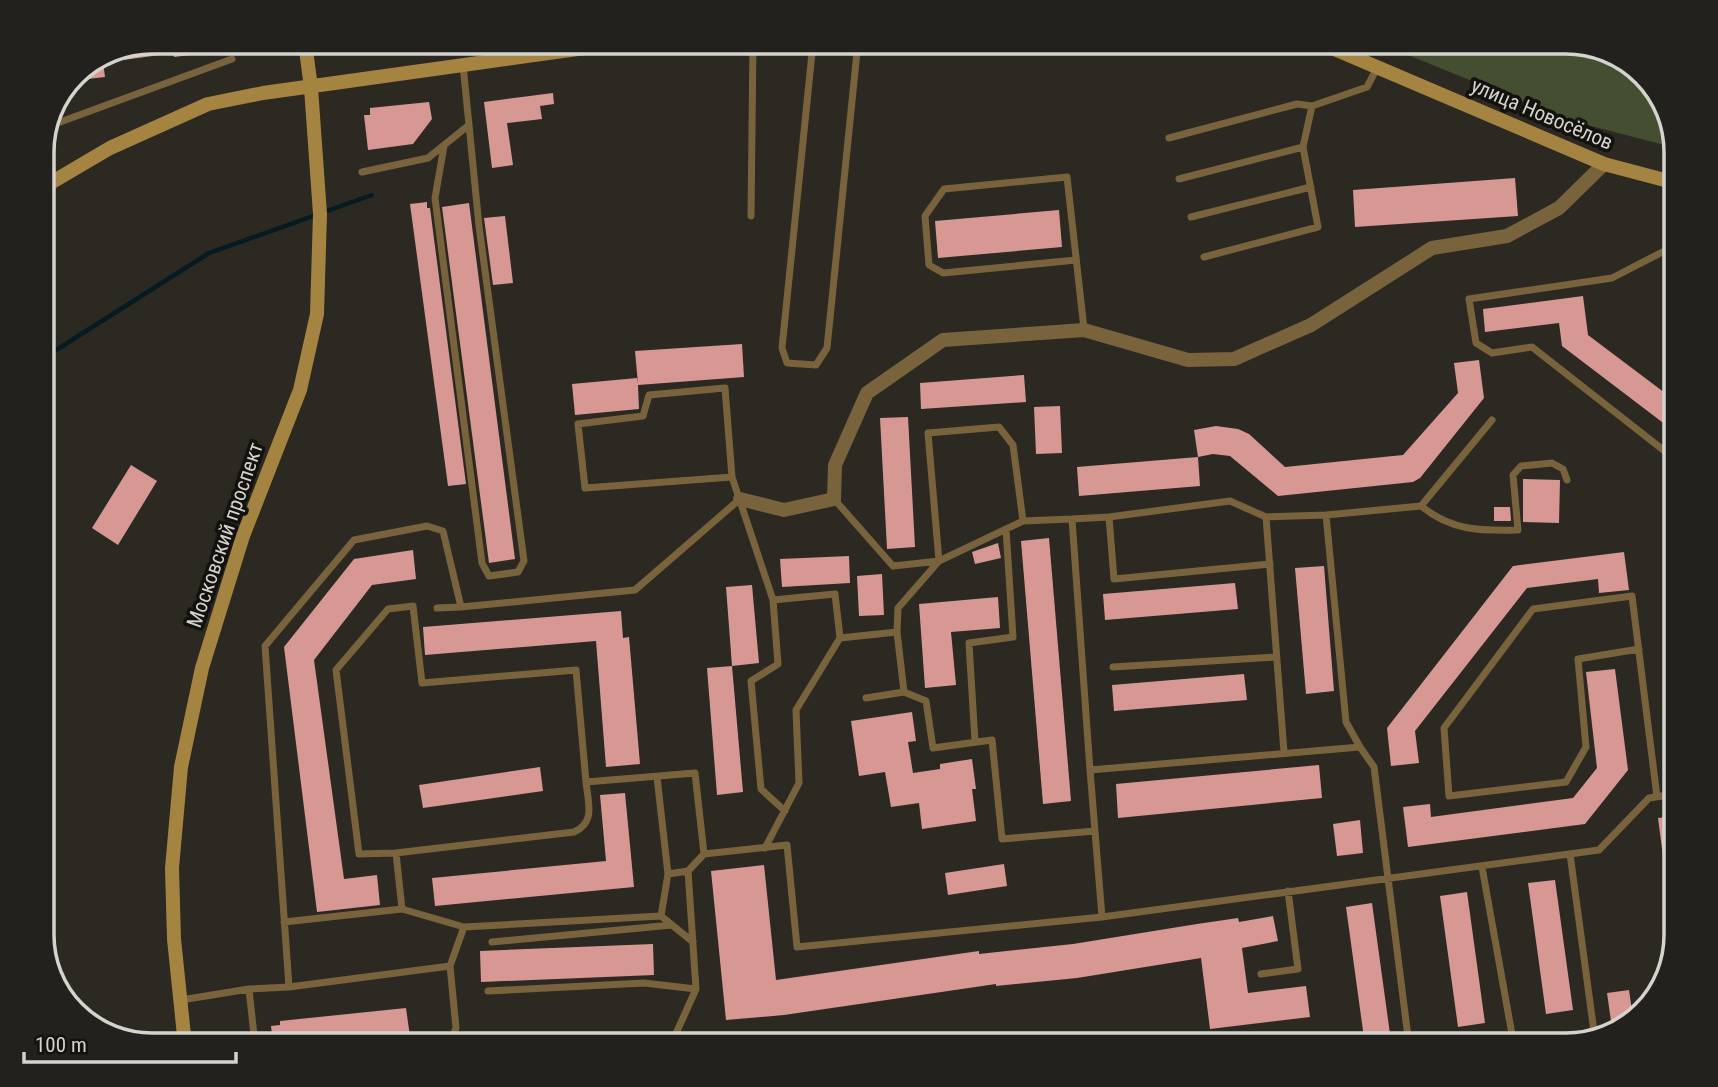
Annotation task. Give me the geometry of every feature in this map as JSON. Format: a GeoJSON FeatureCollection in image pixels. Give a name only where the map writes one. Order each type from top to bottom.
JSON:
{"type":"FeatureCollection","features":[{"type":"Feature","properties":{"kind":"main road","name":"Московский проспект"},"geometry":{"type":"LineString","coordinates":[[184,1033],[174,939],[172,868],[181,767],[202,668],[243,536],[300,390],[317,314],[320,214],[307,54]]}},
{"type":"Feature","properties":{"kind":"main road"},"geometry":{"type":"LineString","coordinates":[[54,181],[110,148],[208,104],[263,93],[542,54]]}},
{"type":"Feature","properties":{"kind":"main road","name":"улица Новосёлов"},"geometry":{"type":"LineString","coordinates":[[1346,54],[1604,164],[1664,180]]}},
{"type":"Feature","properties":{"kind":"street"},"geometry":{"type":"LineString","coordinates":[[740,499],[784,510],[834,499],[835,465],[867,393],[943,340],[1084,330],[1188,360],[1234,359],[1311,325],[1432,248],[1507,236],[1559,208],[1604,164]]}},
{"type":"Feature","properties":{"kind":"lane"},"geometry":{"type":"LineString","coordinates":[[751,216],[753,54]]}},
{"type":"Feature","properties":{"kind":"lane"},"geometry":{"type":"LineString","coordinates":[[812,54],[782,348],[787,363],[816,365],[827,348],[857,54]]}},
{"type":"Feature","properties":{"kind":"lane"},"geometry":{"type":"LineString","coordinates":[[60,122],[232,60]]}},
{"type":"Feature","properties":{"kind":"lane"},"geometry":{"type":"LineString","coordinates":[[444,146],[435,198],[482,563],[489,576],[518,572],[524,561],[479,226],[463,65]]}},
{"type":"Feature","properties":{"kind":"lane"},"geometry":{"type":"LineString","coordinates":[[1169,138],[1297,104],[1312,106],[1367,87],[1377,67]]}},
{"type":"Feature","properties":{"kind":"lane"},"geometry":{"type":"LineString","coordinates":[[1204,257],[1318,227],[1303,147],[1312,106]]}},
{"type":"Feature","properties":{"kind":"lane"},"geometry":{"type":"LineString","coordinates":[[362,172],[428,158],[469,125]]}},
{"type":"Feature","properties":{"kind":"lane"},"geometry":{"type":"LineString","coordinates":[[1179,179],[1303,147]]}},
{"type":"Feature","properties":{"kind":"lane"},"geometry":{"type":"LineString","coordinates":[[1076,260],[943,272],[929,265],[925,216],[944,189],[1067,177],[1084,330]]}},
{"type":"Feature","properties":{"kind":"lane"},"geometry":{"type":"LineString","coordinates":[[1191,217],[1311,187]]}},
{"type":"Feature","properties":{"kind":"lane"},"geometry":{"type":"LineString","coordinates":[[1664,251],[1612,278],[1469,299],[1476,343],[1492,353],[1532,347],[1664,451]]}},
{"type":"Feature","properties":{"kind":"lane"},"geometry":{"type":"LineString","coordinates":[[732,477],[585,488],[578,424],[643,416],[649,395],[725,388],[732,477],[773,600],[778,664],[751,681],[761,789],[785,811]]}},
{"type":"Feature","properties":{"kind":"lane"},"geometry":{"type":"LineString","coordinates":[[834,499],[893,566],[939,561],[1023,521],[1109,517],[1230,501],[1266,517],[1326,515],[1421,506],[1492,420]]}},
{"type":"Feature","properties":{"kind":"lane"},"geometry":{"type":"LineString","coordinates":[[904,692],[897,632],[898,608],[939,561],[928,433],[999,426],[1013,445],[1023,521]]}},
{"type":"Feature","properties":{"kind":"lane"},"geometry":{"type":"LineString","coordinates":[[1421,506],[1436,519],[1452,526],[1485,531],[1518,530],[1513,475],[1521,466],[1552,463],[1563,469],[1567,480]]}},
{"type":"Feature","properties":{"kind":"lane"},"geometry":{"type":"LineString","coordinates":[[438,608],[635,590],[740,499]]}},
{"type":"Feature","properties":{"kind":"lane"},"geometry":{"type":"LineString","coordinates":[[1326,515],[1346,722],[1374,767],[1407,1033]]}},
{"type":"Feature","properties":{"kind":"lane"},"geometry":{"type":"LineString","coordinates":[[1109,517],[1114,579],[1270,564]]}},
{"type":"Feature","properties":{"kind":"lane"},"geometry":{"type":"LineString","coordinates":[[1266,517],[1284,752]]}},
{"type":"Feature","properties":{"kind":"lane"},"geometry":{"type":"LineString","coordinates":[[1072,519],[1102,916]]}},
{"type":"Feature","properties":{"kind":"lane"},"geometry":{"type":"LineString","coordinates":[[289,987],[265,646],[354,540],[427,526],[443,531],[461,607]]}},
{"type":"Feature","properties":{"kind":"lane"},"geometry":{"type":"LineString","coordinates":[[975,742],[970,643],[1013,637],[1006,529]]}},
{"type":"Feature","properties":{"kind":"lane"},"geometry":{"type":"LineString","coordinates":[[765,848],[799,783],[796,710],[839,638],[835,594],[773,600]]}},
{"type":"Feature","properties":{"kind":"lane"},"geometry":{"type":"LineString","coordinates":[[1639,649],[1578,659],[1586,747],[1566,782],[1449,796],[1444,728],[1533,609],[1632,596],[1639,649],[1657,797]]}},
{"type":"Feature","properties":{"kind":"lane"},"geometry":{"type":"LineString","coordinates":[[414,606],[422,682],[576,670],[586,782],[589,819],[584,827],[574,832],[396,853],[359,854],[336,670],[388,609],[414,606]]}},
{"type":"Feature","properties":{"kind":"lane"},"geometry":{"type":"LineString","coordinates":[[839,638],[897,632]]}},
{"type":"Feature","properties":{"kind":"lane"},"geometry":{"type":"LineString","coordinates":[[1113,667],[1276,657]]}},
{"type":"Feature","properties":{"kind":"lane"},"geometry":{"type":"LineString","coordinates":[[866,698],[904,692],[926,701],[933,748],[992,740],[1002,839],[1095,831]]}},
{"type":"Feature","properties":{"kind":"lane"},"geometry":{"type":"LineString","coordinates":[[1090,770],[1360,747]]}},
{"type":"Feature","properties":{"kind":"lane"},"geometry":{"type":"LineString","coordinates":[[586,782],[695,774],[704,854]]}},
{"type":"Feature","properties":{"kind":"lane"},"geometry":{"type":"LineString","coordinates":[[657,777],[668,874],[661,916]]}},
{"type":"Feature","properties":{"kind":"lane"},"geometry":{"type":"LineString","coordinates":[[668,874],[688,871],[704,854],[787,845],[797,947],[1102,916],[1600,850],[1649,798],[1664,796]]}},
{"type":"Feature","properties":{"kind":"lane"},"geometry":{"type":"LineString","coordinates":[[396,853],[402,909]]}},
{"type":"Feature","properties":{"kind":"lane"},"geometry":{"type":"LineString","coordinates":[[1570,854],[1593,1028]]}},
{"type":"Feature","properties":{"kind":"lane"},"geometry":{"type":"LineString","coordinates":[[1482,867],[1512,1033]]}},
{"type":"Feature","properties":{"kind":"lane"},"geometry":{"type":"LineString","coordinates":[[676,1033],[696,989],[688,871]]}},
{"type":"Feature","properties":{"kind":"lane"},"geometry":{"type":"LineString","coordinates":[[1261,974],[1298,969],[1288,891]]}},
{"type":"Feature","properties":{"kind":"lane"},"geometry":{"type":"LineString","coordinates":[[284,922],[402,909],[464,928],[661,916],[693,942]]}},
{"type":"Feature","properties":{"kind":"lane"},"geometry":{"type":"LineString","coordinates":[[492,942],[672,925]]}},
{"type":"Feature","properties":{"kind":"lane"},"geometry":{"type":"LineString","coordinates":[[454,1033],[456,1028],[450,967],[464,928]]}},
{"type":"Feature","properties":{"kind":"lane"},"geometry":{"type":"LineString","coordinates":[[180,1000],[249,989],[289,987],[450,967]]}},
{"type":"Feature","properties":{"kind":"lane"},"geometry":{"type":"LineString","coordinates":[[488,991],[644,983],[696,989]]}},
{"type":"Feature","properties":{"kind":"lane"},"geometry":{"type":"LineString","coordinates":[[249,989],[254,1033]]}},
{"type":"Feature","properties":{"kind":"green space"},"geometry":{"type":"Polygon","coordinates":[[[1406,54],[1566,54],[1597,59],[1620,71],[1644,93],[1656,115],[1663,145],[1568,120],[1406,54]]]}},
{"type":"Feature","properties":{"kind":"building"},"geometry":{"type":"Polygon","coordinates":[[[167,54],[119,61],[133,56],[167,54]]]}},
{"type":"Feature","properties":{"kind":"building"},"geometry":{"type":"Polygon","coordinates":[[[174,54],[190,54],[190,55],[174,57],[174,54]]]}},
{"type":"Feature","properties":{"kind":"building"},"geometry":{"type":"Polygon","coordinates":[[[104,68],[105,77],[88,79],[104,68]]]}},
{"type":"Feature","properties":{"kind":"building"},"geometry":{"type":"Polygon","coordinates":[[[553,93],[554,104],[540,106],[542,119],[507,123],[513,165],[492,168],[484,102],[553,93]]]}},
{"type":"Feature","properties":{"kind":"building"},"geometry":{"type":"Polygon","coordinates":[[[429,102],[432,119],[413,144],[368,150],[364,115],[370,115],[370,108],[429,102]]]}},
{"type":"Feature","properties":{"kind":"building"},"geometry":{"type":"Polygon","coordinates":[[[1515,178],[1518,216],[1355,227],[1353,190],[1515,178]]]}},
{"type":"Feature","properties":{"kind":"building"},"geometry":{"type":"Polygon","coordinates":[[[427,202],[427,208],[430,208],[466,484],[448,486],[410,204],[427,202]]]}},
{"type":"Feature","properties":{"kind":"building"},"geometry":{"type":"Polygon","coordinates":[[[469,203],[515,559],[489,563],[442,207],[469,203]]]}},
{"type":"Feature","properties":{"kind":"building"},"geometry":{"type":"Polygon","coordinates":[[[1059,210],[1062,247],[938,258],[935,221],[1059,210]]]}},
{"type":"Feature","properties":{"kind":"building"},"geometry":{"type":"Polygon","coordinates":[[[505,216],[513,283],[493,285],[484,218],[505,216]]]}},
{"type":"Feature","properties":{"kind":"building"},"geometry":{"type":"Polygon","coordinates":[[[1583,296],[1588,335],[1664,392],[1664,422],[1562,346],[1559,323],[1485,332],[1483,309],[1583,296]]]}},
{"type":"Feature","properties":{"kind":"building"},"geometry":{"type":"Polygon","coordinates":[[[742,344],[744,377],[638,385],[639,409],[575,415],[572,384],[637,378],[638,384],[635,351],[742,344]]]}},
{"type":"Feature","properties":{"kind":"building"},"geometry":{"type":"Polygon","coordinates":[[[1479,360],[1484,398],[1420,478],[1413,482],[1278,496],[1230,456],[1213,454],[1198,457],[1194,430],[1216,426],[1238,429],[1249,434],[1285,467],[1403,455],[1458,393],[1454,363],[1479,360]]]}},
{"type":"Feature","properties":{"kind":"building"},"geometry":{"type":"Polygon","coordinates":[[[1024,375],[1026,402],[921,409],[920,383],[1024,375]]]}},
{"type":"Feature","properties":{"kind":"building"},"geometry":{"type":"Polygon","coordinates":[[[1060,406],[1062,453],[1036,454],[1034,407],[1060,406]]]}},
{"type":"Feature","properties":{"kind":"building"},"geometry":{"type":"Polygon","coordinates":[[[908,417],[915,547],[887,549],[880,418],[908,417]]]}},
{"type":"Feature","properties":{"kind":"building"},"geometry":{"type":"Polygon","coordinates":[[[1198,457],[1200,486],[1079,496],[1077,467],[1198,457]]]}},
{"type":"Feature","properties":{"kind":"building"},"geometry":{"type":"Polygon","coordinates":[[[131,465],[157,481],[118,545],[92,528],[131,465]]]}},
{"type":"Feature","properties":{"kind":"building"},"geometry":{"type":"Polygon","coordinates":[[[1523,479],[1560,480],[1559,523],[1523,522],[1523,479]]]}},
{"type":"Feature","properties":{"kind":"building"},"geometry":{"type":"Polygon","coordinates":[[[1494,507],[1510,507],[1511,521],[1494,521],[1494,507]]]}},
{"type":"Feature","properties":{"kind":"building"},"geometry":{"type":"Polygon","coordinates":[[[1049,538],[1071,801],[1043,804],[1021,541],[1049,538]]]}},
{"type":"Feature","properties":{"kind":"building"},"geometry":{"type":"Polygon","coordinates":[[[998,543],[1001,558],[975,564],[972,552],[998,543]]]}},
{"type":"Feature","properties":{"kind":"building"},"geometry":{"type":"Polygon","coordinates":[[[413,550],[416,579],[372,585],[314,660],[344,879],[377,875],[380,905],[317,912],[284,647],[354,559],[413,550]]]}},
{"type":"Feature","properties":{"kind":"building"},"geometry":{"type":"Polygon","coordinates":[[[1624,552],[1629,590],[1599,593],[1598,579],[1527,588],[1415,731],[1419,763],[1391,766],[1387,728],[1513,566],[1624,552]]]}},
{"type":"Feature","properties":{"kind":"building"},"geometry":{"type":"Polygon","coordinates":[[[849,556],[850,583],[782,587],[780,559],[849,556]]]}},
{"type":"Feature","properties":{"kind":"building"},"geometry":{"type":"Polygon","coordinates":[[[1324,566],[1334,691],[1306,694],[1295,568],[1324,566]]]}},
{"type":"Feature","properties":{"kind":"building"},"geometry":{"type":"Polygon","coordinates":[[[882,574],[884,615],[859,616],[857,576],[882,574]]]}},
{"type":"Feature","properties":{"kind":"building"},"geometry":{"type":"Polygon","coordinates":[[[1235,583],[1238,609],[1105,620],[1103,594],[1235,583]]]}},
{"type":"Feature","properties":{"kind":"building"},"geometry":{"type":"Polygon","coordinates":[[[752,585],[759,663],[732,666],[726,587],[752,585]]]}},
{"type":"Feature","properties":{"kind":"building"},"geometry":{"type":"Polygon","coordinates":[[[998,597],[1000,628],[951,632],[956,685],[925,688],[919,604],[998,597]]]}},
{"type":"Feature","properties":{"kind":"building"},"geometry":{"type":"Polygon","coordinates":[[[621,611],[623,638],[629,637],[640,764],[606,767],[596,641],[425,655],[423,627],[621,611]]]}},
{"type":"Feature","properties":{"kind":"building"},"geometry":{"type":"Polygon","coordinates":[[[732,666],[743,792],[717,795],[707,668],[732,666]]]}},
{"type":"Feature","properties":{"kind":"building"},"geometry":{"type":"Polygon","coordinates":[[[1615,669],[1628,770],[1585,824],[1408,847],[1403,807],[1430,804],[1431,817],[1573,798],[1597,768],[1586,672],[1615,669]]]}},
{"type":"Feature","properties":{"kind":"building"},"geometry":{"type":"Polygon","coordinates":[[[1244,674],[1247,700],[1114,711],[1112,685],[1244,674]]]}},
{"type":"Feature","properties":{"kind":"building"},"geometry":{"type":"Polygon","coordinates":[[[912,712],[916,741],[908,742],[913,773],[940,769],[940,764],[972,759],[976,821],[922,829],[919,803],[891,807],[885,772],[859,776],[851,721],[912,712]]]}},
{"type":"Feature","properties":{"kind":"building"},"geometry":{"type":"Polygon","coordinates":[[[1319,765],[1322,798],[1118,818],[1116,784],[1319,765]]]}},
{"type":"Feature","properties":{"kind":"building"},"geometry":{"type":"Polygon","coordinates":[[[540,767],[543,791],[423,808],[419,785],[540,767]]]}},
{"type":"Feature","properties":{"kind":"building"},"geometry":{"type":"Polygon","coordinates":[[[625,793],[634,887],[435,906],[432,878],[606,861],[600,795],[625,793]]]}},
{"type":"Feature","properties":{"kind":"building"},"geometry":{"type":"Polygon","coordinates":[[[1664,817],[1664,864],[1658,818],[1664,817]]]}},
{"type":"Feature","properties":{"kind":"building"},"geometry":{"type":"Polygon","coordinates":[[[1360,820],[1363,853],[1337,856],[1333,824],[1360,820]]]}},
{"type":"Feature","properties":{"kind":"building"},"geometry":{"type":"Polygon","coordinates":[[[1004,864],[1007,886],[948,895],[945,873],[1004,864]]]}},
{"type":"Feature","properties":{"kind":"building"},"geometry":{"type":"Polygon","coordinates":[[[764,865],[776,980],[979,951],[979,954],[1073,944],[1238,918],[1239,922],[1273,916],[1278,941],[1242,948],[1248,993],[1306,986],[1310,1017],[1210,1029],[1201,958],[1077,978],[996,984],[784,1015],[726,1020],[711,871],[764,865]]]}},
{"type":"Feature","properties":{"kind":"building"},"geometry":{"type":"Polygon","coordinates":[[[1555,880],[1573,1010],[1546,1014],[1528,883],[1555,880]]]}},
{"type":"Feature","properties":{"kind":"building"},"geometry":{"type":"Polygon","coordinates":[[[1467,892],[1485,1023],[1458,1027],[1440,896],[1467,892]]]}},
{"type":"Feature","properties":{"kind":"building"},"geometry":{"type":"Polygon","coordinates":[[[1372,903],[1390,1033],[1363,1033],[1346,907],[1372,903]]]}},
{"type":"Feature","properties":{"kind":"building"},"geometry":{"type":"Polygon","coordinates":[[[653,944],[654,975],[481,982],[480,951],[653,944]]]}},
{"type":"Feature","properties":{"kind":"building"},"geometry":{"type":"Polygon","coordinates":[[[1629,990],[1631,1007],[1613,1021],[1611,1021],[1607,993],[1629,990]]]}},
{"type":"Feature","properties":{"kind":"building"},"geometry":{"type":"Polygon","coordinates":[[[406,1008],[409,1033],[272,1033],[271,1026],[280,1025],[280,1021],[406,1008]]]}},
{"type":"Feature","properties":{"kind":"waterway"},"geometry":{"type":"LineString","coordinates":[[324,212],[372,195]]}},
{"type":"Feature","properties":{"kind":"waterway"},"geometry":{"type":"LineString","coordinates":[[54,351],[209,253],[316,215]]}}]}
